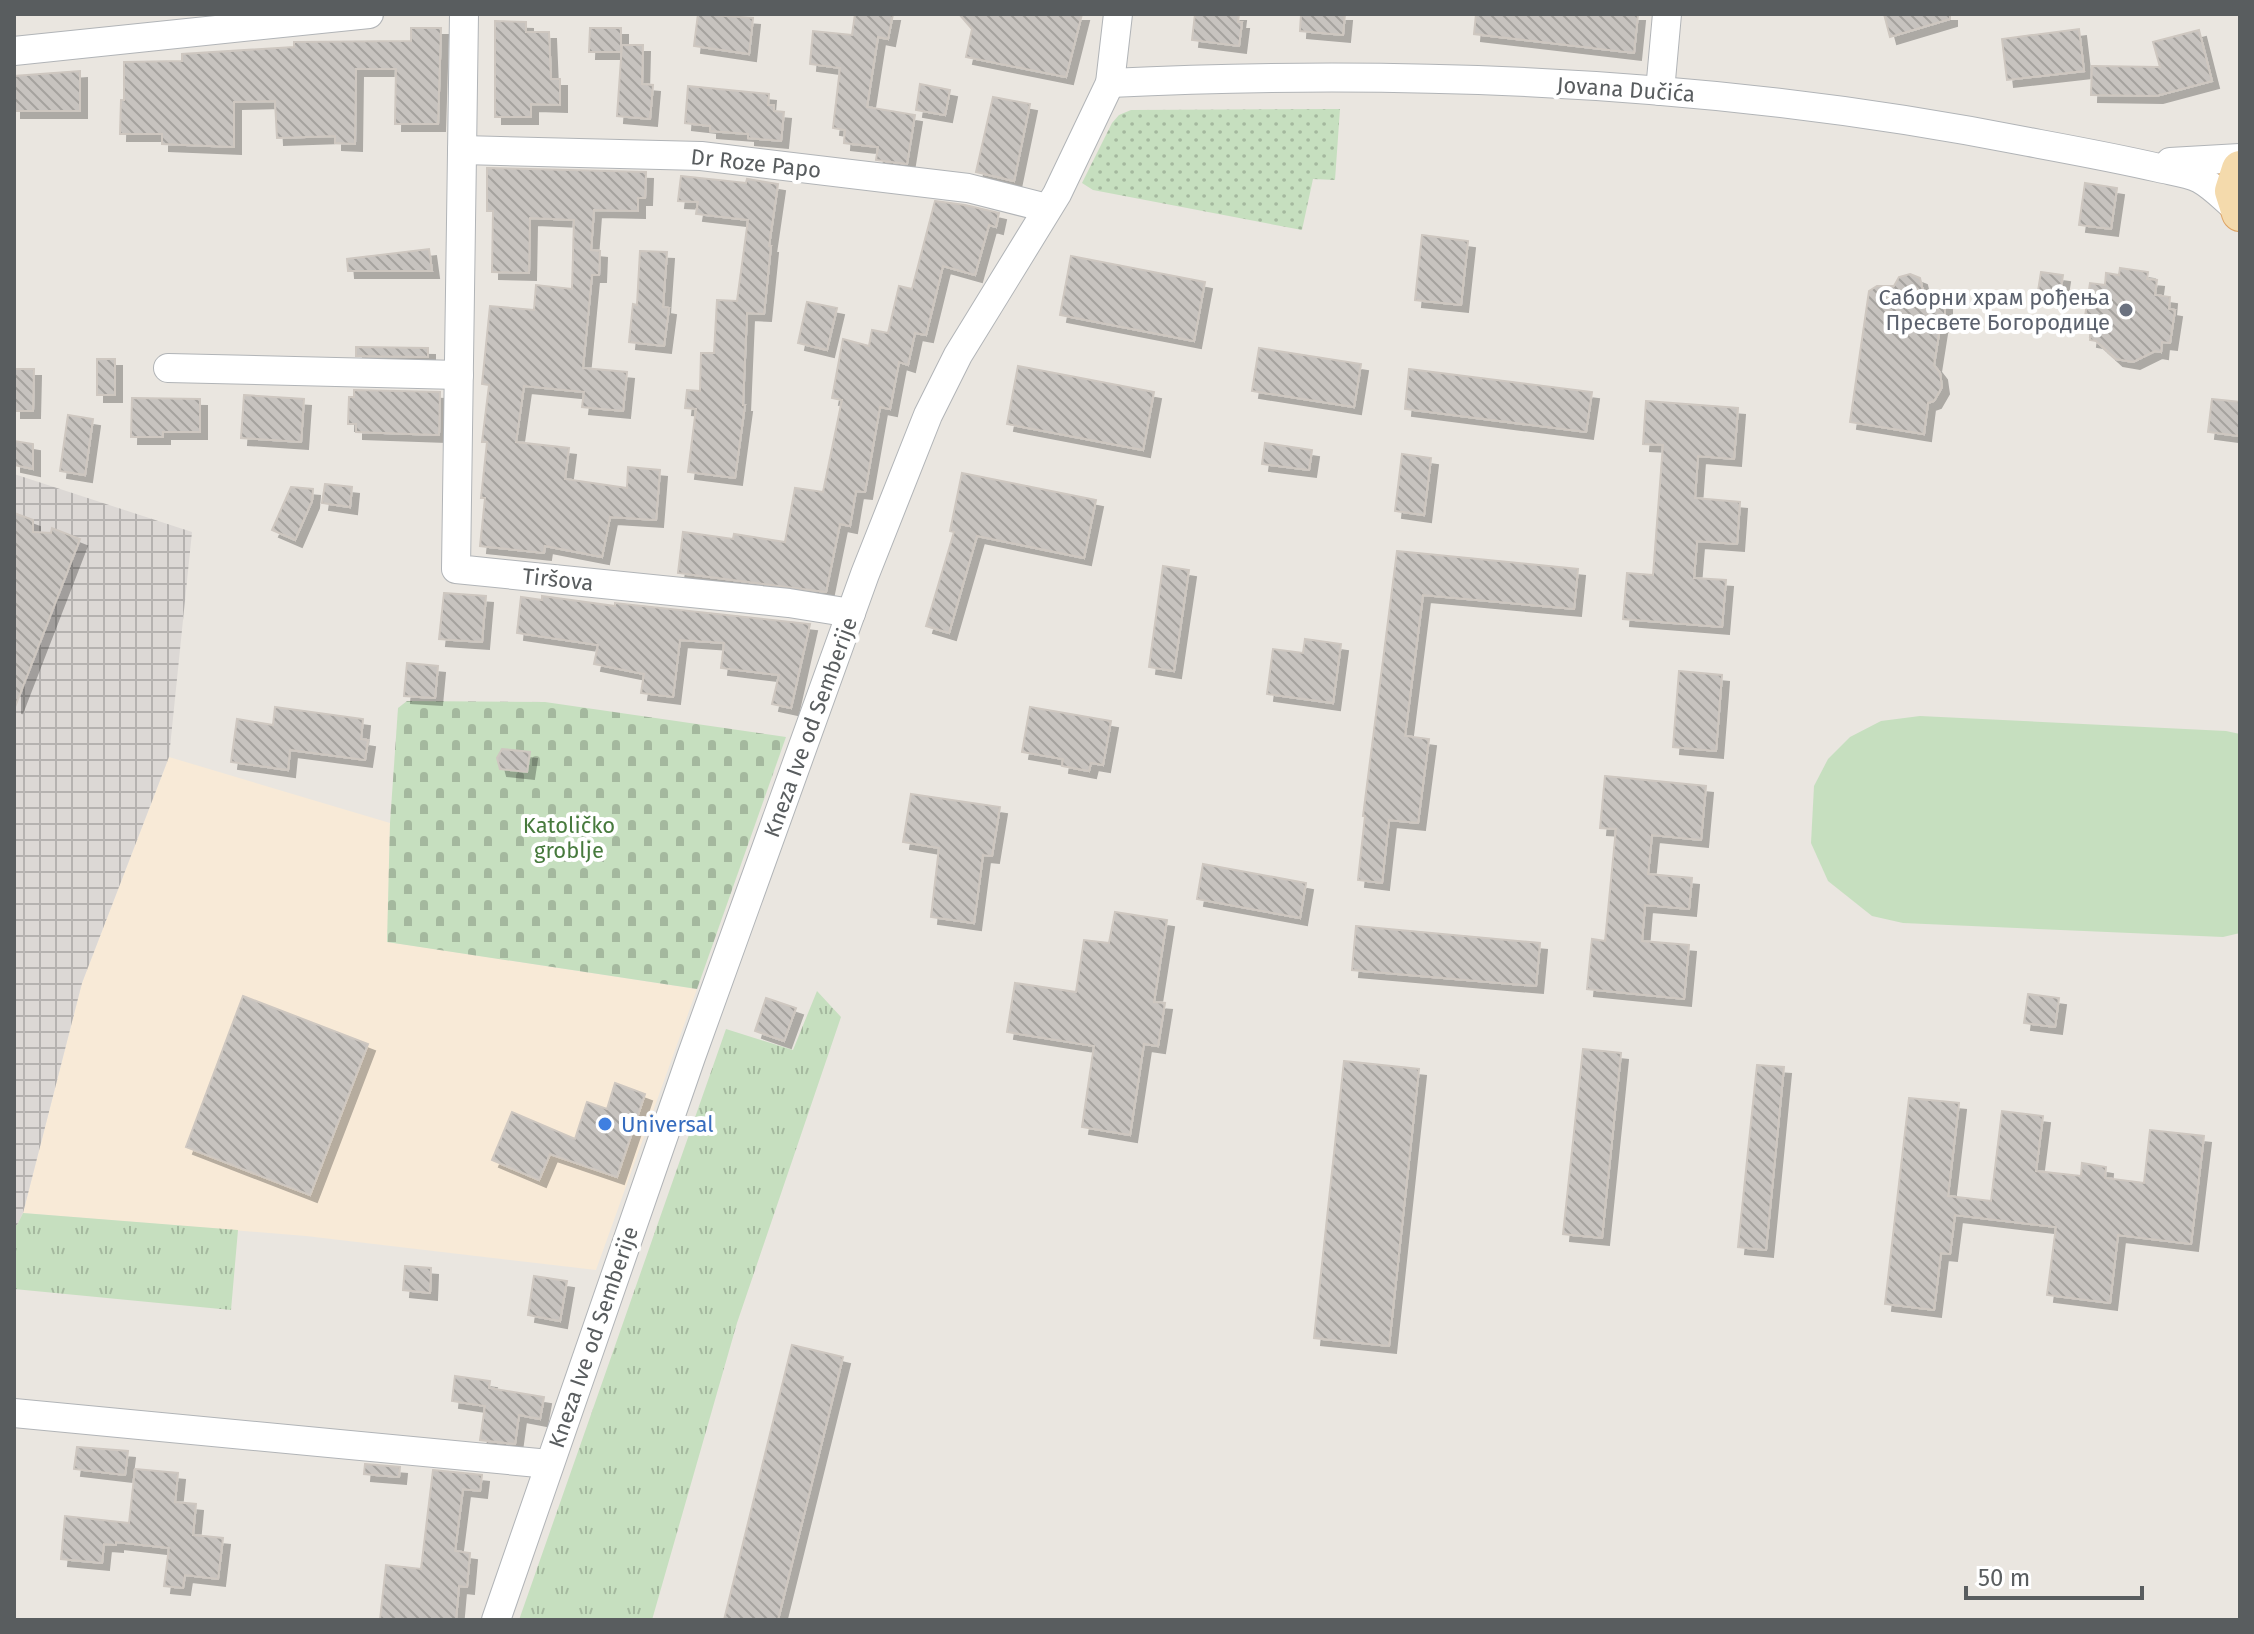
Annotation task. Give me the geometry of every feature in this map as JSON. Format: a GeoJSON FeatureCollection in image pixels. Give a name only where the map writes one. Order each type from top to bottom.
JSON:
{"type":"FeatureCollection","features":[{"type":"Feature","properties":{"kind":"main road"},"geometry":{"type":"LineString","coordinates":[[2239,211],[2233,191],[2240,169]]}},
{"type":"Feature","properties":{"kind":"street"},"geometry":{"type":"LineString","coordinates":[[14,51],[369,14]]}},
{"type":"Feature","properties":{"kind":"street","name":"Tiršova"},"geometry":{"type":"LineString","coordinates":[[464,14],[456,569],[789,603],[851,613]]}},
{"type":"Feature","properties":{"kind":"street","name":"Kneza Ive od Semberije"},"geometry":{"type":"LineString","coordinates":[[496,1620],[686,1072],[851,613],[928,415],[958,355],[1057,194],[1110,83],[1118,14]]}},
{"type":"Feature","properties":{"kind":"street"},"geometry":{"type":"LineString","coordinates":[[1660,91],[1667,14]]}},
{"type":"Feature","properties":{"kind":"street","name":"Jovana Dučića"},"geometry":{"type":"LineString","coordinates":[[1110,83],[1267,77],[1424,77],[1660,91],[1855,113],[2137,163]]}},
{"type":"Feature","properties":{"kind":"street","name":"Dr Roze Papo"},"geometry":{"type":"LineString","coordinates":[[462,150],[701,156],[968,188],[1047,208]]}},
{"type":"Feature","properties":{"kind":"street"},"geometry":{"type":"LineString","coordinates":[[2137,163],[2240,158]]}},
{"type":"Feature","properties":{"kind":"street"},"geometry":{"type":"LineString","coordinates":[[2137,163],[2199,178],[2239,211]]}},
{"type":"Feature","properties":{"kind":"street"},"geometry":{"type":"LineString","coordinates":[[168,368],[459,375]]}},
{"type":"Feature","properties":{"kind":"street","name":"Kneza Ive od Semberije"},"geometry":{"type":"LineString","coordinates":[[14,1413],[549,1464]]}},
{"type":"Feature","properties":{"kind":"shaded area"},"geometry":{"type":"Polygon","coordinates":[[[14,474],[192,532],[169,757],[82,983],[23,1213],[17,1225],[14,1225],[14,474]]]}},
{"type":"Feature","properties":{"kind":"shaded area"},"geometry":{"type":"Polygon","coordinates":[[[169,757],[390,823],[388,942],[697,989],[596,1270],[306,1236],[23,1213],[82,983],[169,757]]]}},
{"type":"Feature","properties":{"kind":"green space"},"geometry":{"type":"Polygon","coordinates":[[[1340,109],[1335,180],[1313,179],[1302,230],[1093,190],[1082,183],[1112,123],[1119,115],[1131,110],[1340,109]]]}},
{"type":"Feature","properties":{"kind":"green space","name":"Katoličko groblje"},"geometry":{"type":"Polygon","coordinates":[[[407,701],[545,702],[786,737],[697,989],[387,942],[390,823],[398,708],[407,701]]]}},
{"type":"Feature","properties":{"kind":"green space"},"geometry":{"type":"Polygon","coordinates":[[[1920,716],[2240,734],[2240,933],[2223,937],[1903,923],[1872,916],[1828,881],[1811,843],[1814,786],[1828,759],[1850,737],[1881,721],[1920,716]]]}},
{"type":"Feature","properties":{"kind":"green space"},"geometry":{"type":"Polygon","coordinates":[[[817,991],[841,1017],[737,1323],[652,1620],[519,1620],[726,1029],[793,1050],[817,991]]]}},
{"type":"Feature","properties":{"kind":"green space"},"geometry":{"type":"Polygon","coordinates":[[[23,1213],[238,1230],[231,1310],[14,1289],[14,1225],[23,1213]]]}},
{"type":"Feature","properties":{"kind":"building"},"geometry":{"type":"Polygon","coordinates":[[[698,14],[753,18],[749,54],[694,46],[698,14]]]}},
{"type":"Feature","properties":{"kind":"building"},"geometry":{"type":"Polygon","coordinates":[[[855,14],[893,14],[888,39],[878,37],[867,107],[915,115],[907,164],[876,160],[878,147],[844,143],[845,130],[833,128],[840,68],[810,64],[813,31],[852,35],[855,14]]]}},
{"type":"Feature","properties":{"kind":"building"},"geometry":{"type":"Polygon","coordinates":[[[959,14],[1082,14],[1066,77],[966,57],[972,29],[959,14]]]}},
{"type":"Feature","properties":{"kind":"building"},"geometry":{"type":"Polygon","coordinates":[[[1195,14],[1239,14],[1238,22],[1242,22],[1239,46],[1192,40],[1195,14]]]}},
{"type":"Feature","properties":{"kind":"building"},"geometry":{"type":"Polygon","coordinates":[[[1301,14],[1345,14],[1343,35],[1300,31],[1301,14]]]}},
{"type":"Feature","properties":{"kind":"building"},"geometry":{"type":"Polygon","coordinates":[[[1476,14],[1638,14],[1634,53],[1474,34],[1476,14]]]}},
{"type":"Feature","properties":{"kind":"building"},"geometry":{"type":"Polygon","coordinates":[[[1884,14],[1950,14],[1950,19],[1890,37],[1884,14]]]}},
{"type":"Feature","properties":{"kind":"building"},"geometry":{"type":"Polygon","coordinates":[[[495,21],[526,22],[526,32],[549,32],[551,79],[560,79],[560,105],[531,104],[531,117],[495,117],[495,21]]]}},
{"type":"Feature","properties":{"kind":"building"},"geometry":{"type":"Polygon","coordinates":[[[411,28],[441,28],[438,124],[395,124],[396,69],[356,69],[355,144],[335,143],[335,136],[277,138],[275,101],[234,102],[234,147],[162,144],[162,134],[120,134],[124,62],[182,61],[182,54],[294,47],[294,42],[411,41],[411,28]]]}},
{"type":"Feature","properties":{"kind":"building"},"geometry":{"type":"Polygon","coordinates":[[[590,28],[621,28],[621,52],[589,52],[590,28]]]}},
{"type":"Feature","properties":{"kind":"building"},"geometry":{"type":"Polygon","coordinates":[[[2079,29],[2084,71],[2007,80],[2002,39],[2079,29]]]}},
{"type":"Feature","properties":{"kind":"building"},"geometry":{"type":"Polygon","coordinates":[[[2199,30],[2212,81],[2156,96],[2091,95],[2092,66],[2160,67],[2153,42],[2199,30]]]}},
{"type":"Feature","properties":{"kind":"building"},"geometry":{"type":"Polygon","coordinates":[[[622,45],[643,45],[642,84],[653,85],[650,119],[617,116],[622,45]]]}},
{"type":"Feature","properties":{"kind":"building"},"geometry":{"type":"Polygon","coordinates":[[[80,71],[80,111],[14,111],[14,76],[80,71]]]}},
{"type":"Feature","properties":{"kind":"building"},"geometry":{"type":"Polygon","coordinates":[[[920,84],[950,90],[945,115],[916,110],[920,84]]]}},
{"type":"Feature","properties":{"kind":"building"},"geometry":{"type":"Polygon","coordinates":[[[688,86],[769,94],[768,105],[774,105],[774,111],[784,112],[781,141],[710,131],[710,126],[685,123],[688,86]]]}},
{"type":"Feature","properties":{"kind":"building"},"geometry":{"type":"Polygon","coordinates":[[[993,97],[1030,104],[1014,181],[976,172],[993,97]]]}},
{"type":"Feature","properties":{"kind":"building"},"geometry":{"type":"Polygon","coordinates":[[[487,168],[646,172],[645,198],[638,198],[638,211],[594,210],[591,250],[600,251],[599,275],[592,275],[583,368],[627,372],[623,411],[582,407],[584,392],[524,386],[516,442],[569,448],[565,479],[627,488],[628,467],[660,470],[656,520],[610,517],[602,557],[545,546],[544,553],[480,546],[487,442],[482,442],[489,385],[482,384],[490,306],[534,310],[536,285],[572,289],[574,220],[530,218],[529,273],[492,272],[493,211],[487,211],[487,168]]]}},
{"type":"Feature","properties":{"kind":"building"},"geometry":{"type":"Polygon","coordinates":[[[681,176],[746,183],[747,179],[778,184],[764,314],[747,313],[745,405],[735,478],[688,472],[696,409],[685,408],[687,390],[700,391],[701,353],[714,353],[717,300],[737,301],[748,220],[696,214],[698,202],[678,201],[681,176]]]}},
{"type":"Feature","properties":{"kind":"building"},"geometry":{"type":"Polygon","coordinates":[[[2085,183],[2117,188],[2111,229],[2079,225],[2085,183]]]}},
{"type":"Feature","properties":{"kind":"building"},"geometry":{"type":"Polygon","coordinates":[[[935,201],[999,213],[996,227],[989,225],[975,275],[943,266],[926,335],[915,333],[908,365],[899,362],[890,409],[880,407],[865,492],[856,491],[850,526],[840,524],[826,592],[678,573],[683,532],[733,539],[734,534],[785,542],[795,488],[823,492],[842,400],[832,398],[843,339],[869,346],[872,330],[888,333],[899,286],[912,289],[935,201]]]}},
{"type":"Feature","properties":{"kind":"building"},"geometry":{"type":"Polygon","coordinates":[[[1422,235],[1468,241],[1461,305],[1415,300],[1422,235]]]}},
{"type":"Feature","properties":{"kind":"building"},"geometry":{"type":"Polygon","coordinates":[[[429,249],[432,271],[348,271],[347,259],[429,249]]]}},
{"type":"Feature","properties":{"kind":"building"},"geometry":{"type":"Polygon","coordinates":[[[640,251],[667,252],[663,307],[669,308],[664,346],[629,342],[633,304],[637,305],[640,251]]]}},
{"type":"Feature","properties":{"kind":"building"},"geometry":{"type":"Polygon","coordinates":[[[1071,256],[1205,282],[1194,341],[1060,315],[1071,256]]]}},
{"type":"Feature","properties":{"kind":"building"},"geometry":{"type":"Polygon","coordinates":[[[2120,268],[2148,272],[2147,279],[2157,280],[2155,295],[2170,297],[2169,309],[2175,310],[2170,343],[2162,342],[2161,352],[2155,351],[2133,362],[2116,359],[2096,341],[2090,340],[2091,331],[2083,330],[2090,283],[2105,285],[2106,273],[2119,275],[2120,268]]]}},
{"type":"Feature","properties":{"kind":"building"},"geometry":{"type":"Polygon","coordinates":[[[2041,272],[2063,275],[2060,294],[2038,291],[2041,272]]]}},
{"type":"Feature","properties":{"kind":"building"},"geometry":{"type":"Polygon","coordinates":[[[1910,274],[1920,278],[1923,291],[1939,293],[1945,302],[1934,365],[1940,373],[1942,387],[1934,401],[1928,403],[1924,434],[1850,422],[1869,291],[1877,286],[1894,286],[1899,277],[1910,274]]]}},
{"type":"Feature","properties":{"kind":"building"},"geometry":{"type":"Polygon","coordinates":[[[807,302],[837,308],[827,350],[798,343],[807,302]]]}},
{"type":"Feature","properties":{"kind":"building"},"geometry":{"type":"Polygon","coordinates":[[[356,347],[428,348],[428,357],[356,356],[356,347]]]}},
{"type":"Feature","properties":{"kind":"building"},"geometry":{"type":"Polygon","coordinates":[[[1259,348],[1361,364],[1354,407],[1252,391],[1259,348]]]}},
{"type":"Feature","properties":{"kind":"building"},"geometry":{"type":"Polygon","coordinates":[[[97,359],[115,359],[115,395],[97,395],[97,359]]]}},
{"type":"Feature","properties":{"kind":"building"},"geometry":{"type":"Polygon","coordinates":[[[1018,366],[1154,392],[1143,450],[1007,424],[1018,366]]]}},
{"type":"Feature","properties":{"kind":"building"},"geometry":{"type":"Polygon","coordinates":[[[14,369],[34,369],[33,411],[14,411],[14,369]]]}},
{"type":"Feature","properties":{"kind":"building"},"geometry":{"type":"Polygon","coordinates":[[[1409,369],[1592,392],[1586,432],[1405,409],[1409,369]]]}},
{"type":"Feature","properties":{"kind":"building"},"geometry":{"type":"Polygon","coordinates":[[[354,390],[440,392],[439,435],[356,432],[356,424],[348,424],[349,397],[354,397],[354,390]]]}},
{"type":"Feature","properties":{"kind":"building"},"geometry":{"type":"Polygon","coordinates":[[[244,395],[304,399],[301,442],[241,438],[244,395]]]}},
{"type":"Feature","properties":{"kind":"building"},"geometry":{"type":"Polygon","coordinates":[[[132,398],[200,399],[200,432],[163,432],[163,437],[131,437],[132,398]]]}},
{"type":"Feature","properties":{"kind":"building"},"geometry":{"type":"Polygon","coordinates":[[[2212,399],[2240,402],[2240,436],[2208,432],[2212,399]]]}},
{"type":"Feature","properties":{"kind":"building"},"geometry":{"type":"Polygon","coordinates":[[[1646,401],[1738,408],[1734,459],[1698,456],[1695,498],[1740,502],[1737,544],[1697,541],[1694,578],[1726,580],[1722,627],[1623,619],[1627,573],[1653,575],[1663,445],[1643,444],[1646,401]]]}},
{"type":"Feature","properties":{"kind":"building"},"geometry":{"type":"Polygon","coordinates":[[[68,415],[93,419],[85,475],[60,471],[68,415]]]}},
{"type":"Feature","properties":{"kind":"building"},"geometry":{"type":"Polygon","coordinates":[[[14,441],[33,444],[33,469],[14,465],[14,441]]]}},
{"type":"Feature","properties":{"kind":"building"},"geometry":{"type":"Polygon","coordinates":[[[1265,443],[1312,450],[1309,470],[1262,464],[1265,443]]]}},
{"type":"Feature","properties":{"kind":"building"},"geometry":{"type":"Polygon","coordinates":[[[1402,454],[1431,458],[1424,515],[1395,511],[1402,454]]]}},
{"type":"Feature","properties":{"kind":"building"},"geometry":{"type":"Polygon","coordinates":[[[962,473],[1096,500],[1084,558],[977,536],[949,633],[926,626],[954,532],[950,531],[962,473]]]}},
{"type":"Feature","properties":{"kind":"building"},"geometry":{"type":"Polygon","coordinates":[[[325,484],[352,487],[350,507],[322,503],[325,484]]]}},
{"type":"Feature","properties":{"kind":"building"},"geometry":{"type":"Polygon","coordinates":[[[291,487],[313,489],[312,501],[295,540],[272,530],[291,487]]]}},
{"type":"Feature","properties":{"kind":"building"},"geometry":{"type":"Polygon","coordinates":[[[14,513],[33,520],[33,532],[51,533],[52,528],[80,539],[15,707],[14,513]]]}},
{"type":"Feature","properties":{"kind":"building"},"geometry":{"type":"Polygon","coordinates":[[[1397,551],[1578,569],[1574,609],[1423,595],[1405,736],[1429,739],[1418,823],[1389,820],[1382,883],[1358,880],[1363,816],[1397,551]]]}},
{"type":"Feature","properties":{"kind":"building"},"geometry":{"type":"Polygon","coordinates":[[[1163,566],[1189,570],[1174,671],[1149,667],[1163,566]]]}},
{"type":"Feature","properties":{"kind":"building"},"geometry":{"type":"Polygon","coordinates":[[[444,593],[486,596],[482,642],[439,639],[444,593]]]}},
{"type":"Feature","properties":{"kind":"building"},"geometry":{"type":"Polygon","coordinates":[[[542,596],[810,624],[791,708],[772,704],[779,675],[721,668],[724,643],[680,640],[673,697],[641,693],[644,674],[594,664],[598,645],[517,633],[521,597],[542,600],[542,596]]]}},
{"type":"Feature","properties":{"kind":"building"},"geometry":{"type":"Polygon","coordinates":[[[1305,639],[1341,644],[1333,703],[1267,694],[1273,649],[1303,653],[1305,639]]]}},
{"type":"Feature","properties":{"kind":"building"},"geometry":{"type":"Polygon","coordinates":[[[407,663],[438,666],[435,698],[404,696],[407,663]]]}},
{"type":"Feature","properties":{"kind":"building"},"geometry":{"type":"Polygon","coordinates":[[[1679,671],[1722,675],[1716,751],[1673,747],[1679,671]]]}},
{"type":"Feature","properties":{"kind":"building"},"geometry":{"type":"Polygon","coordinates":[[[275,707],[363,719],[361,739],[368,740],[365,760],[290,750],[288,770],[231,762],[237,719],[273,725],[275,707]]]}},
{"type":"Feature","properties":{"kind":"building"},"geometry":{"type":"Polygon","coordinates":[[[1030,707],[1111,721],[1103,765],[1091,763],[1089,771],[1062,766],[1063,759],[1022,752],[1030,707]]]}},
{"type":"Feature","properties":{"kind":"building"},"geometry":{"type":"Polygon","coordinates":[[[502,749],[530,752],[527,772],[500,769],[497,758],[502,749]]]}},
{"type":"Feature","properties":{"kind":"building"},"geometry":{"type":"Polygon","coordinates":[[[1605,776],[1706,786],[1701,840],[1652,835],[1648,874],[1692,878],[1689,909],[1645,905],[1642,941],[1689,945],[1684,999],[1587,989],[1592,939],[1605,941],[1616,829],[1600,828],[1605,776]]]}},
{"type":"Feature","properties":{"kind":"building"},"geometry":{"type":"Polygon","coordinates":[[[911,794],[1000,807],[992,856],[983,855],[974,923],[931,917],[939,848],[903,842],[911,794]]]}},
{"type":"Feature","properties":{"kind":"building"},"geometry":{"type":"Polygon","coordinates":[[[1203,864],[1306,883],[1300,918],[1197,899],[1203,864]]]}},
{"type":"Feature","properties":{"kind":"building"},"geometry":{"type":"Polygon","coordinates":[[[1115,912],[1167,920],[1154,1002],[1165,1003],[1158,1046],[1144,1044],[1130,1135],[1082,1127],[1094,1046],[1007,1032],[1015,983],[1076,992],[1084,940],[1109,943],[1115,912]]]}},
{"type":"Feature","properties":{"kind":"building"},"geometry":{"type":"Polygon","coordinates":[[[1356,926],[1540,943],[1536,986],[1352,970],[1356,926]]]}},
{"type":"Feature","properties":{"kind":"building"},"geometry":{"type":"Polygon","coordinates":[[[2028,994],[2059,998],[2055,1027],[2024,1023],[2028,994]]]}},
{"type":"Feature","properties":{"kind":"building"},"geometry":{"type":"Polygon","coordinates":[[[243,996],[368,1044],[310,1195],[186,1147],[243,996]]]}},
{"type":"Feature","properties":{"kind":"building"},"geometry":{"type":"Polygon","coordinates":[[[766,998],[796,1008],[784,1041],[755,1031],[766,998]]]}},
{"type":"Feature","properties":{"kind":"building"},"geometry":{"type":"Polygon","coordinates":[[[1583,1049],[1621,1053],[1602,1238],[1563,1234],[1583,1049]]]}},
{"type":"Feature","properties":{"kind":"building"},"geometry":{"type":"Polygon","coordinates":[[[1344,1061],[1419,1069],[1389,1346],[1314,1338],[1344,1061]]]}},
{"type":"Feature","properties":{"kind":"building"},"geometry":{"type":"Polygon","coordinates":[[[1757,1065],[1784,1067],[1766,1250],[1738,1247],[1757,1065]]]}},
{"type":"Feature","properties":{"kind":"building"},"geometry":{"type":"Polygon","coordinates":[[[615,1083],[645,1094],[617,1177],[550,1154],[539,1180],[492,1160],[512,1112],[575,1139],[587,1102],[607,1109],[615,1083]]]}},
{"type":"Feature","properties":{"kind":"building"},"geometry":{"type":"Polygon","coordinates":[[[1909,1098],[1959,1103],[1948,1196],[1991,1201],[2002,1111],[2043,1116],[2036,1171],[2081,1176],[2082,1163],[2106,1167],[2105,1178],[2144,1183],[2150,1130],[2204,1136],[2191,1244],[2118,1235],[2110,1303],[2047,1295],[2056,1227],[1955,1215],[1950,1254],[1941,1253],[1934,1310],[1885,1304],[1909,1098]]]}},
{"type":"Feature","properties":{"kind":"building"},"geometry":{"type":"Polygon","coordinates":[[[405,1266],[431,1268],[430,1293],[403,1290],[405,1266]]]}},
{"type":"Feature","properties":{"kind":"building"},"geometry":{"type":"Polygon","coordinates":[[[534,1276],[567,1281],[560,1321],[528,1315],[534,1276]]]}},
{"type":"Feature","properties":{"kind":"building"},"geometry":{"type":"Polygon","coordinates":[[[792,1345],[843,1357],[778,1620],[724,1620],[792,1345]]]}},
{"type":"Feature","properties":{"kind":"building"},"geometry":{"type":"Polygon","coordinates":[[[455,1376],[490,1381],[489,1388],[544,1397],[540,1419],[519,1415],[515,1444],[480,1440],[485,1406],[452,1401],[455,1376]]]}},
{"type":"Feature","properties":{"kind":"building"},"geometry":{"type":"Polygon","coordinates":[[[77,1447],[128,1451],[125,1475],[74,1469],[77,1447]]]}},
{"type":"Feature","properties":{"kind":"building"},"geometry":{"type":"Polygon","coordinates":[[[365,1464],[400,1467],[399,1477],[364,1474],[365,1464]]]}},
{"type":"Feature","properties":{"kind":"building"},"geometry":{"type":"Polygon","coordinates":[[[135,1469],[178,1473],[175,1502],[196,1504],[193,1535],[223,1538],[218,1579],[185,1575],[183,1588],[164,1586],[169,1548],[116,1542],[116,1545],[104,1544],[102,1563],[61,1559],[65,1516],[129,1523],[135,1469]]]}},
{"type":"Feature","properties":{"kind":"building"},"geometry":{"type":"Polygon","coordinates":[[[433,1470],[482,1475],[480,1491],[463,1489],[455,1551],[470,1553],[467,1587],[459,1586],[456,1620],[380,1620],[386,1565],[421,1569],[433,1470]]]}},
{"type":"Feature","properties":{"kind":"place","name":"Саборни храм рођења Пресвете Богородице"},"geometry":{"type":"Point","coordinates":[2126,310]}},
{"type":"Feature","properties":{"kind":"place","name":"Universal"},"geometry":{"type":"Point","coordinates":[605,1124]}}]}
